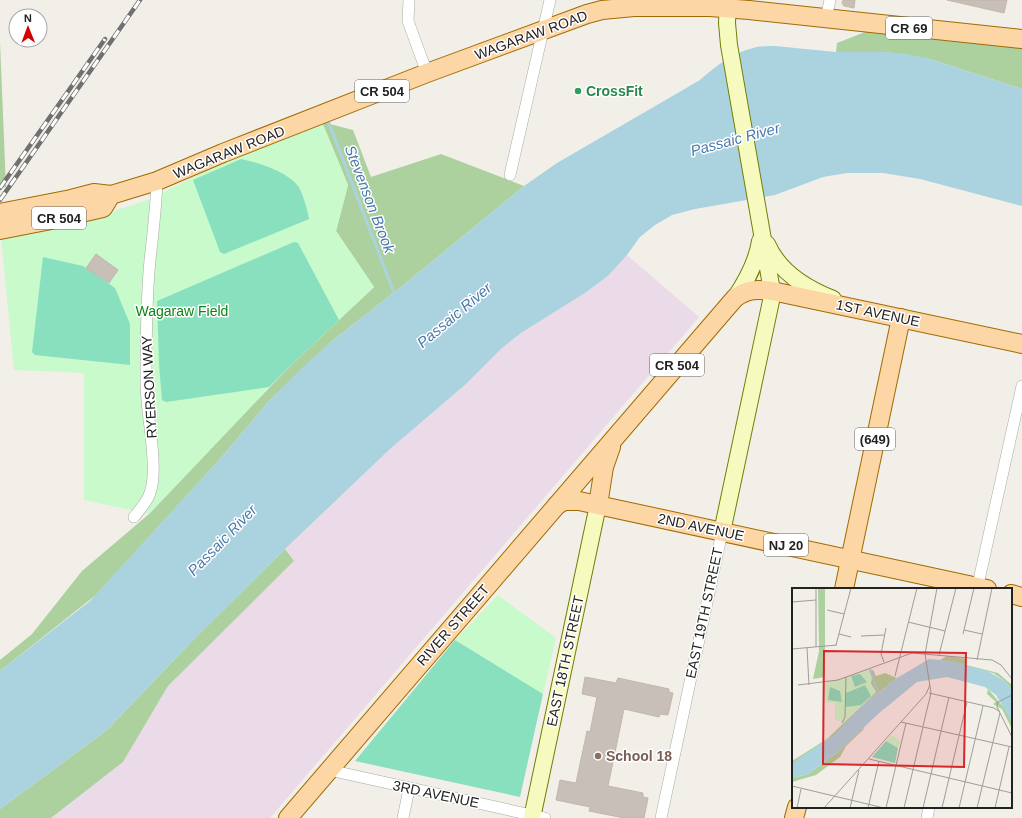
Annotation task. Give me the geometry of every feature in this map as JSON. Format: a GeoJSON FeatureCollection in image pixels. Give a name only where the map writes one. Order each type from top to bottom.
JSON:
{"type":"FeatureCollection","features":[{"type":"Feature","properties":{"kind":"main road","name":"WAGARAW ROAD"},"geometry":{"type":"LineString","coordinates":[[0,213],[94,193],[111,195],[157,181],[223,153],[427,73],[587,14],[618,8],[689,7],[727,4],[826,18],[1022,40]]}},
{"type":"Feature","properties":{"kind":"main road","name":"CR 504"},"geometry":{"type":"LineString","coordinates":[[727,4],[729,45],[762,231],[775,258],[792,277],[816,292],[860,309]]}},
{"type":"Feature","properties":{"kind":"main road","name":"CR 504"},"geometry":{"type":"LineString","coordinates":[[0,230],[103,208],[111,195]]}},
{"type":"Feature","properties":{"kind":"main road","name":"EAST 19TH STREET"},"geometry":{"type":"LineString","coordinates":[[722,532],[771,301],[772,291],[762,231]]}},
{"type":"Feature","properties":{"kind":"main road","name":"RIVER STREET"},"geometry":{"type":"LineString","coordinates":[[288,818],[735,298],[751,273],[756,260],[762,231]]}},
{"type":"Feature","properties":{"kind":"main road","name":"1ST AVENUE"},"geometry":{"type":"LineString","coordinates":[[735,298],[748,290],[755,289],[772,291],[1022,344]]}},
{"type":"Feature","properties":{"kind":"main road","name":"(649)"},"geometry":{"type":"LineString","coordinates":[[844,588],[901,318]]}},
{"type":"Feature","properties":{"kind":"main road","name":"RIVER STREET"},"geometry":{"type":"LineString","coordinates":[[598,505],[600,485],[606,461],[612,444],[619,432]]}},
{"type":"Feature","properties":{"kind":"main road","name":"2ND AVENUE"},"geometry":{"type":"LineString","coordinates":[[557,505],[564,501],[571,500],[598,505],[981,588]]}},
{"type":"Feature","properties":{"kind":"main road","name":"EAST 18TH STREET"},"geometry":{"type":"LineString","coordinates":[[536,817],[598,505]]}},
{"type":"Feature","properties":{"kind":"main road"},"geometry":{"type":"LineString","coordinates":[[1012,594],[1022,597]]}},
{"type":"Feature","properties":{"kind":"main road"},"geometry":{"type":"LineString","coordinates":[[794,818],[797,808]]}},
{"type":"Feature","properties":{"kind":"street"},"geometry":{"type":"LineString","coordinates":[[409,0],[408,21],[427,73]]}},
{"type":"Feature","properties":{"kind":"street"},"geometry":{"type":"LineString","coordinates":[[510,175],[550,0]]}},
{"type":"Feature","properties":{"kind":"street"},"geometry":{"type":"LineString","coordinates":[[826,18],[830,0]]}},
{"type":"Feature","properties":{"kind":"street","name":"RYERSON WAY"},"geometry":{"type":"LineString","coordinates":[[134,517],[149,498],[153,477],[146,384],[146,321],[150,261],[156,212],[157,181]]}},
{"type":"Feature","properties":{"kind":"street"},"geometry":{"type":"LineString","coordinates":[[981,588],[1022,386]]}},
{"type":"Feature","properties":{"kind":"street","name":"EAST 19TH STREET"},"geometry":{"type":"LineString","coordinates":[[661,818],[722,532]]}},
{"type":"Feature","properties":{"kind":"street","name":"3RD AVENUE"},"geometry":{"type":"LineString","coordinates":[[328,770],[536,817]]}},
{"type":"Feature","properties":{"kind":"street"},"geometry":{"type":"LineString","coordinates":[[403,818],[409,789]]}},
{"type":"Feature","properties":{"kind":"street"},"geometry":{"type":"LineString","coordinates":[[927,818],[929,808]]}},
{"type":"Feature","properties":{"kind":"shaded area"},"geometry":{"type":"Polygon","coordinates":[[[627,255],[699,317],[270,818],[51,818],[123,762],[168,686],[294,561],[285,549],[390,449],[466,384],[502,348],[521,333],[585,293],[608,276],[627,255]]]}},
{"type":"Feature","properties":{"kind":"green space"},"geometry":{"type":"Polygon","coordinates":[[[883,25],[1022,39],[1022,89],[930,59],[884,52],[836,52],[837,43],[883,25]]]}},
{"type":"Feature","properties":{"kind":"green space"},"geometry":{"type":"Polygon","coordinates":[[[0,42],[6,187],[0,188],[0,42]]]}},
{"type":"Feature","properties":{"kind":"green space"},"geometry":{"type":"Polygon","coordinates":[[[322,122],[353,130],[371,177],[441,154],[524,186],[401,287],[332,341],[270,400],[221,458],[96,595],[0,671],[0,660],[32,634],[82,571],[149,514],[288,368],[374,287],[336,231],[348,185],[322,122]]]}},
{"type":"Feature","properties":{"kind":"green space","name":"Wagaraw Field"},"geometry":{"type":"Polygon","coordinates":[[[322,122],[348,185],[336,231],[374,287],[288,368],[149,514],[84,500],[84,373],[14,370],[1,237],[79,222],[145,201],[226,161],[322,122]]]}},
{"type":"Feature","properties":{"kind":"green space"},"geometry":{"type":"Polygon","coordinates":[[[241,159],[272,168],[293,181],[301,192],[309,219],[224,254],[220,252],[193,180],[241,159]]]}},
{"type":"Feature","properties":{"kind":"green space"},"geometry":{"type":"Polygon","coordinates":[[[294,242],[298,243],[339,320],[269,387],[166,402],[162,400],[157,301],[294,242]]]}},
{"type":"Feature","properties":{"kind":"green space"},"geometry":{"type":"Polygon","coordinates":[[[43,257],[83,266],[115,288],[130,324],[130,365],[35,355],[32,352],[43,257]]]}},
{"type":"Feature","properties":{"kind":"green space"},"geometry":{"type":"Polygon","coordinates":[[[285,549],[294,561],[168,686],[123,762],[51,818],[0,818],[0,809],[107,730],[195,638],[285,549]]]}},
{"type":"Feature","properties":{"kind":"green space"},"geometry":{"type":"Polygon","coordinates":[[[498,595],[556,638],[543,694],[455,640],[498,595]]]}},
{"type":"Feature","properties":{"kind":"green space"},"geometry":{"type":"Polygon","coordinates":[[[455,640],[543,694],[520,797],[355,761],[455,640]]]}},
{"type":"Feature","properties":{"kind":"water","name":"Passaic River"},"geometry":{"type":"Polygon","coordinates":[[[775,46],[836,52],[884,52],[907,54],[930,59],[1022,89],[1022,206],[920,179],[883,173],[847,173],[823,177],[775,195],[695,209],[672,215],[655,225],[640,237],[627,255],[608,276],[585,293],[521,333],[502,348],[466,384],[390,449],[285,549],[195,638],[107,730],[0,809],[0,671],[90,601],[221,458],[270,400],[302,368],[332,341],[401,287],[524,186],[557,163],[700,80],[718,65],[738,53],[756,47],[775,46]]]}},
{"type":"Feature","properties":{"kind":"building"},"geometry":{"type":"Polygon","coordinates":[[[843,0],[855,0],[854,8],[844,6],[842,3],[843,0]]]}},
{"type":"Feature","properties":{"kind":"building"},"geometry":{"type":"Polygon","coordinates":[[[947,0],[1007,0],[1004,13],[947,0]]]}},
{"type":"Feature","properties":{"kind":"building"},"geometry":{"type":"Polygon","coordinates":[[[96,254],[118,270],[109,283],[86,268],[96,254]]]}},
{"type":"Feature","properties":{"kind":"building","name":"School 18"},"geometry":{"type":"Polygon","coordinates":[[[585,677],[616,683],[618,678],[669,689],[669,692],[673,693],[668,715],[660,714],[659,717],[624,709],[608,786],[643,793],[643,797],[648,798],[644,818],[624,818],[589,811],[590,807],[556,800],[560,780],[576,783],[587,731],[590,732],[597,697],[582,694],[585,677]]]}},
{"type":"Feature","properties":{"kind":"waterway","name":"Stevenson Brook"},"geometry":{"type":"LineString","coordinates":[[327,118],[394,293]]}},
{"type":"Feature","properties":{"kind":"railway"},"geometry":{"type":"LineString","coordinates":[[0,200],[140,0]]}},
{"type":"Feature","properties":{"kind":"railway"},"geometry":{"type":"LineString","coordinates":[[0,188],[105,39]]}},
{"type":"Feature","properties":{"kind":"place","name":"CrossFit"},"geometry":{"type":"Point","coordinates":[578,91]}},
{"type":"Feature","properties":{"kind":"place","name":"School 18"},"geometry":{"type":"Point","coordinates":[598,756]}}]}
